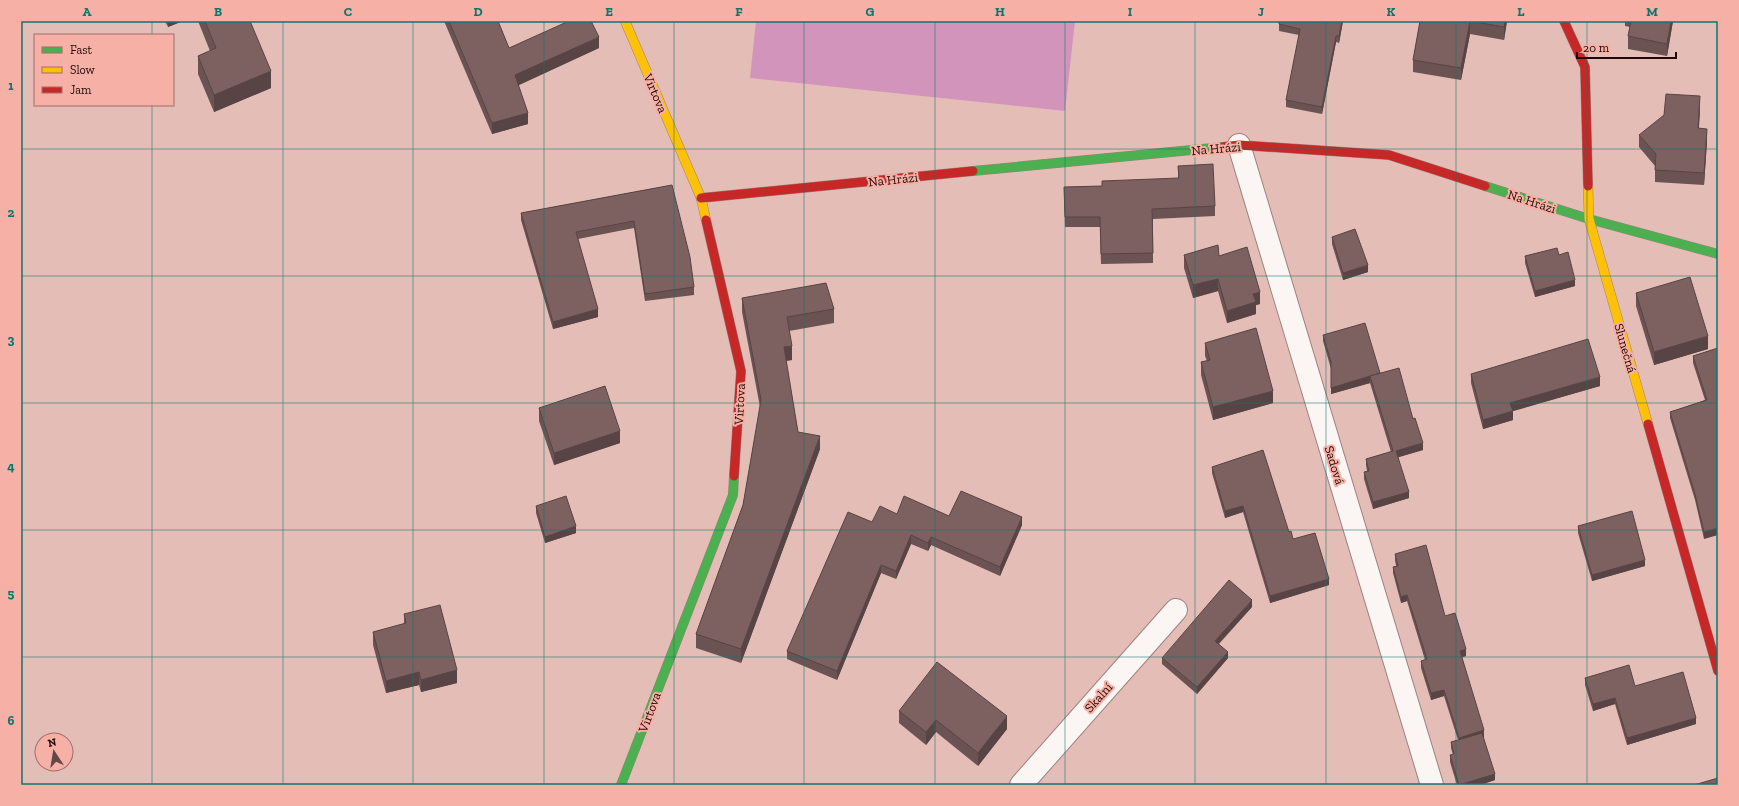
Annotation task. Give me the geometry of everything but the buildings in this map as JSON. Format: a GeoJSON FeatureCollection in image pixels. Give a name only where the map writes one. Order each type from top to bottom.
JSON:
{"type":"FeatureCollection","features":[{"type":"Feature","properties":{"kind":"street","name":"Virtova"},"geometry":{"type":"LineString","coordinates":[[621,785],[734,495],[741,371],[700,198],[625,21]]}},
{"type":"Feature","properties":{"kind":"street","name":"Slunečná"},"geometry":{"type":"LineString","coordinates":[[1564,21],[1585,67],[1589,220],[1718,671]]}},
{"type":"Feature","properties":{"kind":"street","name":"Na Hrázi"},"geometry":{"type":"LineString","coordinates":[[700,198],[1240,145],[1389,155],[1589,220],[1718,254]]}},
{"type":"Feature","properties":{"kind":"street","name":"Sadová"},"geometry":{"type":"LineString","coordinates":[[1240,145],[1432,785]]}},
{"type":"Feature","properties":{"kind":"street","name":"Skalní"},"geometry":{"type":"LineString","coordinates":[[1021,785],[1176,610]]}},
{"type":"Feature","properties":{"kind":"shaded area"},"geometry":{"type":"Polygon","coordinates":[[[756,21],[1075,21],[1065,111],[750,78],[756,21]]]}},
{"type":"Feature","properties":{"kind":"traffic: fast"},"geometry":{"type":"LineString","coordinates":[[973,171],[1223,147]]}},
{"type":"Feature","properties":{"kind":"traffic: fast"},"geometry":{"type":"LineString","coordinates":[[1485,186],[1589,219],[1718,254]]}},
{"type":"Feature","properties":{"kind":"traffic: fast"},"geometry":{"type":"LineString","coordinates":[[621,785],[733,495],[734,476]]}},
{"type":"Feature","properties":{"kind":"traffic: slow"},"geometry":{"type":"LineString","coordinates":[[625,21],[701,198],[706,220]]}},
{"type":"Feature","properties":{"kind":"traffic: slow"},"geometry":{"type":"LineString","coordinates":[[1588,186],[1589,219],[1648,424]]}},
{"type":"Feature","properties":{"kind":"traffic: jam"},"geometry":{"type":"LineString","coordinates":[[1564,21],[1585,67],[1588,186]]}},
{"type":"Feature","properties":{"kind":"traffic: jam"},"geometry":{"type":"LineString","coordinates":[[1223,147],[1239,145],[1389,155],[1485,186]]}},
{"type":"Feature","properties":{"kind":"traffic: jam"},"geometry":{"type":"LineString","coordinates":[[701,198],[973,171]]}},
{"type":"Feature","properties":{"kind":"traffic: jam"},"geometry":{"type":"LineString","coordinates":[[706,220],[741,371],[734,476]]}},
{"type":"Feature","properties":{"kind":"traffic: jam"},"geometry":{"type":"LineString","coordinates":[[1648,424],[1718,671]]}}]}
